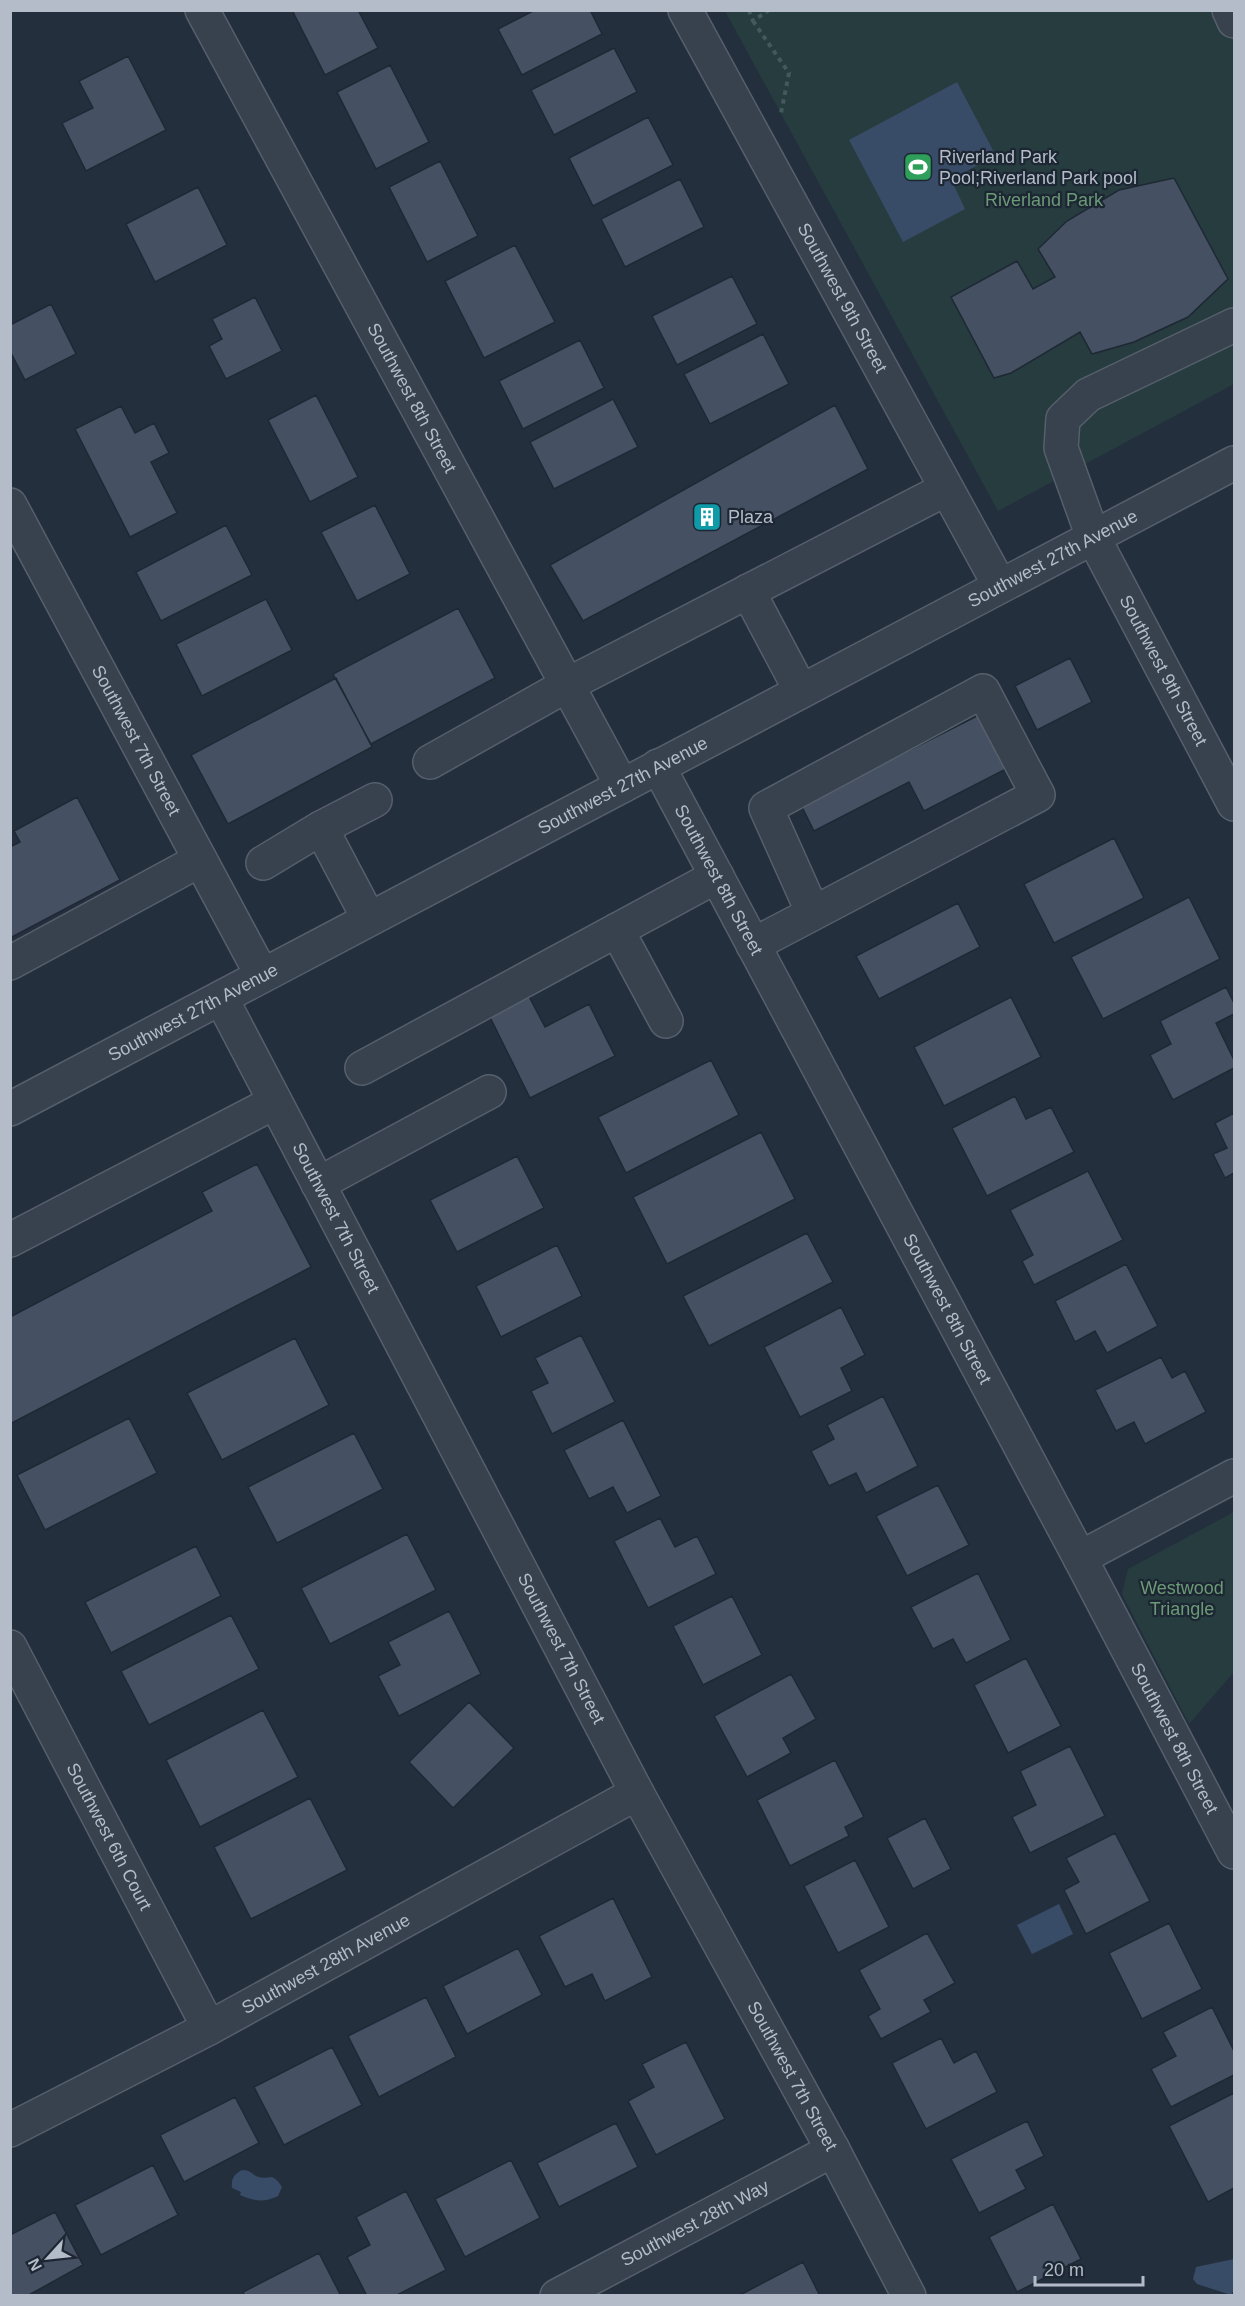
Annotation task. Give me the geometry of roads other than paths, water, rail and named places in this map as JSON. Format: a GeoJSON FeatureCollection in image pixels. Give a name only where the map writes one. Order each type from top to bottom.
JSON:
{"type":"FeatureCollection","features":[{"type":"Feature","properties":{"kind":"street","name":"Southwest 8th Street"},"geometry":{"type":"LineString","coordinates":[[202,10],[622,786]]}},
{"type":"Feature","properties":{"kind":"street","name":"Southwest 9th Street"},"geometry":{"type":"LineString","coordinates":[[685,10],[1000,586]]}},
{"type":"Feature","properties":{"kind":"street"},"geometry":{"type":"LineString","coordinates":[[1229,10],[1234,21]]}},
{"type":"Feature","properties":{"kind":"street","name":"Southwest 9th Street"},"geometry":{"type":"LineString","coordinates":[[1234,325],[1088,395],[1063,419],[1061,448],[1093,537],[1234,804]]}},
{"type":"Feature","properties":{"kind":"street","name":"Southwest 27th Avenue"},"geometry":{"type":"LineString","coordinates":[[10,1109],[1234,463]]}},
{"type":"Feature","properties":{"kind":"street"},"geometry":{"type":"LineString","coordinates":[[430,762],[567,685],[946,489]]}},
{"type":"Feature","properties":{"kind":"street","name":"Southwest 7th Street"},"geometry":{"type":"LineString","coordinates":[[10,505],[262,975]]}},
{"type":"Feature","properties":{"kind":"street"},"geometry":{"type":"LineString","coordinates":[[748,591],[801,691]]}},
{"type":"Feature","properties":{"kind":"street"},"geometry":{"type":"LineString","coordinates":[[753,945],[1038,795],[983,691],[765,808],[813,913]]}},
{"type":"Feature","properties":{"kind":"street","name":"Southwest 8th Street"},"geometry":{"type":"LineString","coordinates":[[658,766],[1234,1852]]}},
{"type":"Feature","properties":{"kind":"street"},"geometry":{"type":"LineString","coordinates":[[264,863],[321,828],[375,800]]}},
{"type":"Feature","properties":{"kind":"street"},"geometry":{"type":"LineString","coordinates":[[321,828],[369,919]]}},
{"type":"Feature","properties":{"kind":"street"},"geometry":{"type":"LineString","coordinates":[[10,963],[200,860]]}},
{"type":"Feature","properties":{"kind":"street"},"geometry":{"type":"LineString","coordinates":[[362,1068],[717,876]]}},
{"type":"Feature","properties":{"kind":"street"},"geometry":{"type":"LineString","coordinates":[[617,930],[666,1021]]}},
{"type":"Feature","properties":{"kind":"street","name":"Southwest 7th Street"},"geometry":{"type":"LineString","coordinates":[[220,998],[637,1793],[833,2150],[909,2295]]}},
{"type":"Feature","properties":{"kind":"street"},"geometry":{"type":"LineString","coordinates":[[318,1184],[489,1092]]}},
{"type":"Feature","properties":{"kind":"street"},"geometry":{"type":"LineString","coordinates":[[10,1240],[275,1102]]}},
{"type":"Feature","properties":{"kind":"street"},"geometry":{"type":"LineString","coordinates":[[1080,1558],[1234,1476]]}},
{"type":"Feature","properties":{"kind":"street","name":"Southwest 6th Court"},"geometry":{"type":"LineString","coordinates":[[10,1647],[209,2028]]}},
{"type":"Feature","properties":{"kind":"street","name":"Southwest 28th Avenue"},"geometry":{"type":"LineString","coordinates":[[10,2130],[209,2028],[637,1793]]}},
{"type":"Feature","properties":{"kind":"street","name":"Southwest 28th Way"},"geometry":{"type":"LineString","coordinates":[[558,2295],[833,2150]]}},
{"type":"Feature","properties":{"kind":"water","name":"Riverland Park Pool;Riverland Park pool"},"geometry":{"type":"Polygon","coordinates":[[[957,82],[996,156],[951,179],[965,209],[903,242],[849,140],[957,82]]]}},
{"type":"Feature","properties":{"kind":"water"},"geometry":{"type":"Polygon","coordinates":[[[1059,1904],[1073,1934],[1032,1954],[1017,1925],[1059,1904]]]}},
{"type":"Feature","properties":{"kind":"water"},"geometry":{"type":"Polygon","coordinates":[[[242,2170],[256,2176],[275,2179],[282,2187],[278,2196],[268,2200],[259,2200],[240,2195],[241,2192],[232,2188],[232,2182],[235,2175],[242,2170]]]}},
{"type":"Feature","properties":{"kind":"water"},"geometry":{"type":"Polygon","coordinates":[[[1234,2259],[1234,2290],[1231,2295],[1197,2284],[1193,2279],[1196,2267],[1234,2259]]]}},
{"type":"Feature","properties":{"kind":"place","name":"Riverland Park Pool;Riverland Park pool"},"geometry":{"type":"Point","coordinates":[918,167]}},
{"type":"Feature","properties":{"kind":"place","name":"Plaza"},"geometry":{"type":"Point","coordinates":[707,517]}},
{"type":"Feature","properties":{"kind":"park label","name":"Riverland Park"},"geometry":{"type":"Point","coordinates":[1044,200]}},
{"type":"Feature","properties":{"kind":"park label","name":"Westwood Triangle"},"geometry":{"type":"Point","coordinates":[1182,1598]}}]}
